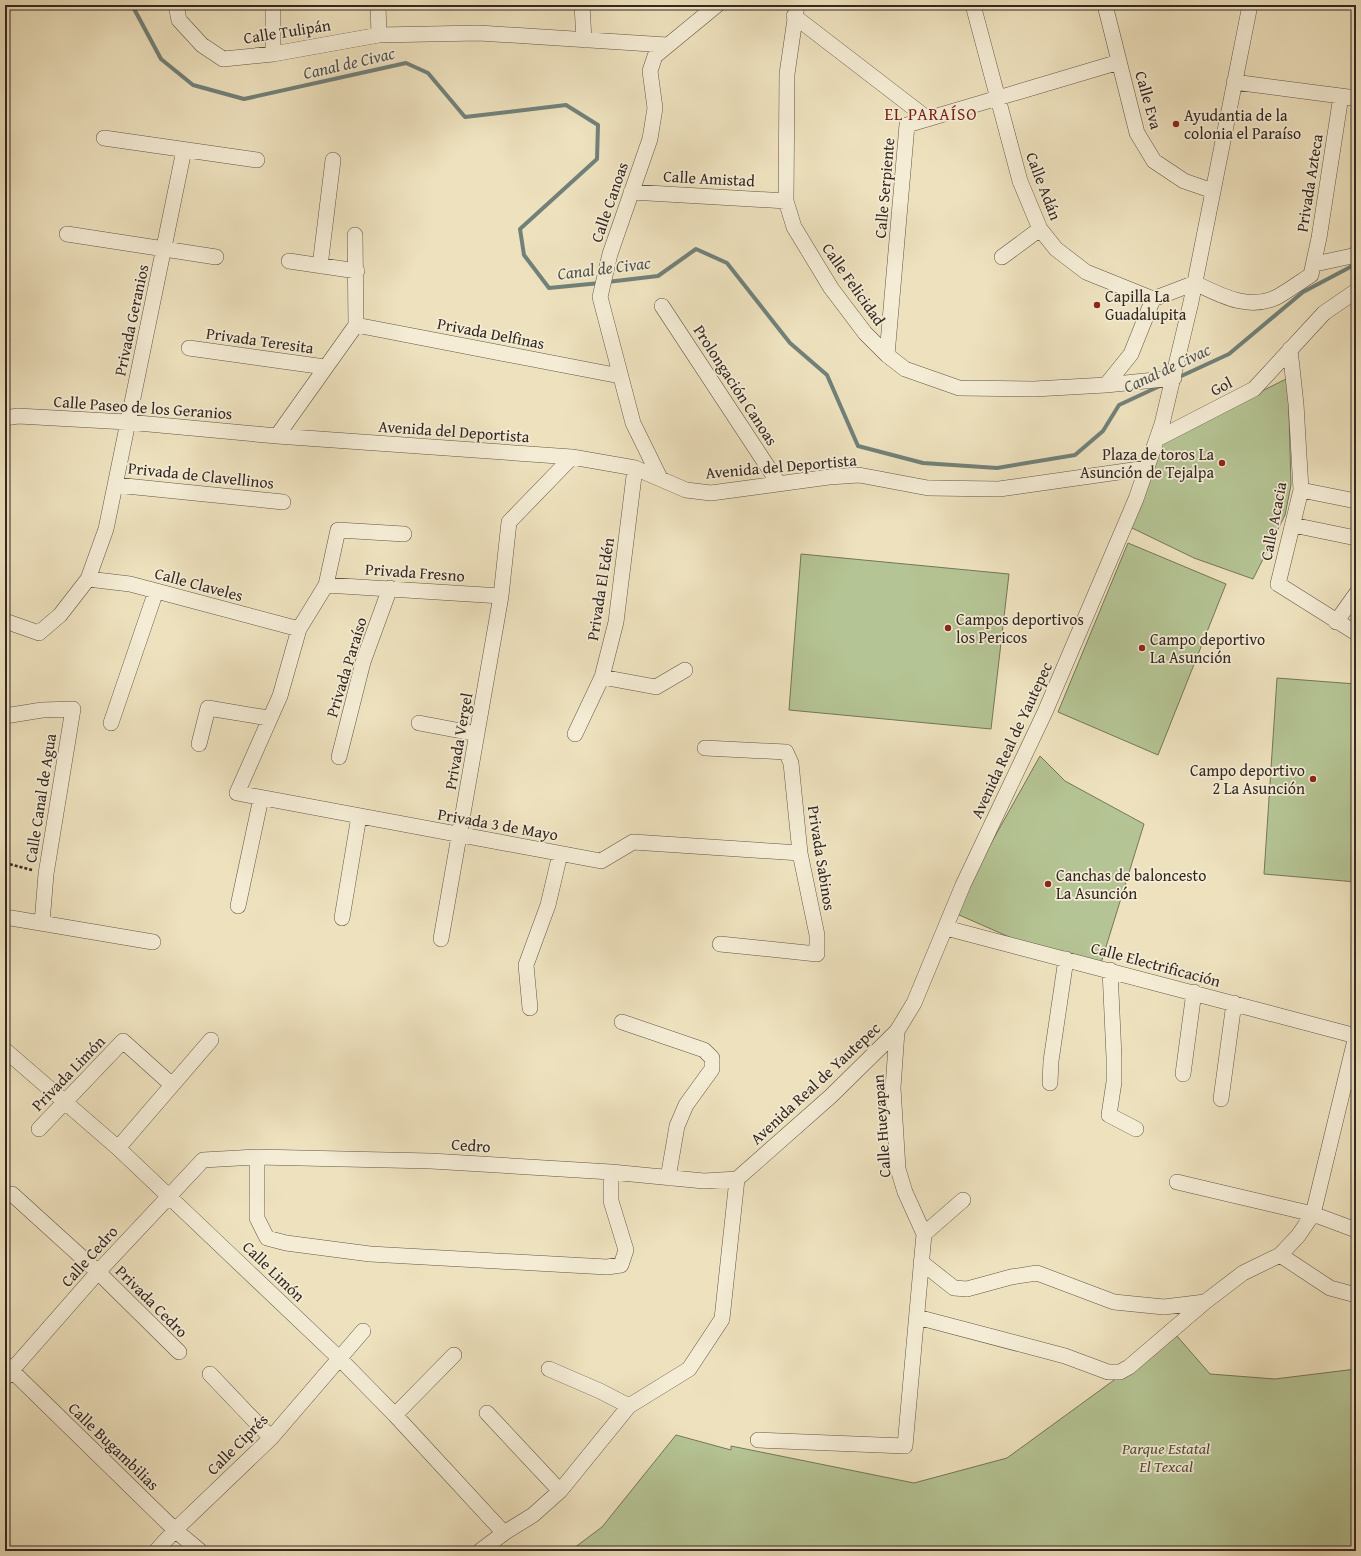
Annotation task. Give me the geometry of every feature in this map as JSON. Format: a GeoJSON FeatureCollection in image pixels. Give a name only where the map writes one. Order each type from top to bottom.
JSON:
{"type":"FeatureCollection","features":[{"type":"Feature","properties":{"kind":"street","name":"Calle Tulipán"},"geometry":{"type":"LineString","coordinates":[[176,5],[179,20],[202,45],[223,58],[273,54],[379,35],[479,33],[667,45]]}},
{"type":"Feature","properties":{"kind":"street"},"geometry":{"type":"LineString","coordinates":[[273,5],[273,54]]}},
{"type":"Feature","properties":{"kind":"street"},"geometry":{"type":"LineString","coordinates":[[378,5],[379,35]]}},
{"type":"Feature","properties":{"kind":"street"},"geometry":{"type":"LineString","coordinates":[[582,5],[584,40]]}},
{"type":"Feature","properties":{"kind":"street","name":"Calle Canoas"},"geometry":{"type":"LineString","coordinates":[[660,478],[633,423],[600,298],[610,254],[650,139],[655,108],[650,71],[655,56],[717,5]]}},
{"type":"Feature","properties":{"kind":"street","name":"Calle Adán"},"geometry":{"type":"LineString","coordinates":[[973,5],[1020,181],[1040,230],[1056,249],[1086,272],[1153,299]]}},
{"type":"Feature","properties":{"kind":"street","name":"Calle Eva"},"geometry":{"type":"LineString","coordinates":[[1105,5],[1137,132],[1154,161],[1184,181],[1214,191]]}},
{"type":"Feature","properties":{"kind":"street","name":"Avenida Real de Yautepec"},"geometry":{"type":"LineString","coordinates":[[737,1178],[830,1096],[897,1031],[914,1003],[963,884],[1045,712],[1136,499],[1162,424],[1214,191],[1250,5]]}},
{"type":"Feature","properties":{"kind":"street"},"geometry":{"type":"LineString","coordinates":[[796,11],[928,119]]}},
{"type":"Feature","properties":{"kind":"street","name":"Calle Felicidad"},"geometry":{"type":"LineString","coordinates":[[796,11],[787,74],[786,201],[794,227],[831,288],[865,333],[887,355],[905,369],[959,388],[1034,389],[1173,379]]}},
{"type":"Feature","properties":{"kind":"street","name":"Calle Serpiente"},"geometry":{"type":"LineString","coordinates":[[887,355],[907,125],[1119,62]]}},
{"type":"Feature","properties":{"kind":"street"},"geometry":{"type":"LineString","coordinates":[[1234,82],[1356,98]]}},
{"type":"Feature","properties":{"kind":"street","name":"Privada Azteca"},"geometry":{"type":"LineString","coordinates":[[1313,270],[1341,96]]}},
{"type":"Feature","properties":{"kind":"street"},"geometry":{"type":"LineString","coordinates":[[104,138],[257,160]]}},
{"type":"Feature","properties":{"kind":"street","name":"Privada Geranios"},"geometry":{"type":"LineString","coordinates":[[5,620],[39,632],[60,615],[88,579],[106,529],[116,485],[127,422],[165,249],[184,150]]}},
{"type":"Feature","properties":{"kind":"street"},"geometry":{"type":"LineString","coordinates":[[320,266],[333,160]]}},
{"type":"Feature","properties":{"kind":"street","name":"Calle Amistad"},"geometry":{"type":"LineString","coordinates":[[631,192],[786,201]]}},
{"type":"Feature","properties":{"kind":"street"},"geometry":{"type":"LineString","coordinates":[[1002,257],[1040,230]]}},
{"type":"Feature","properties":{"kind":"street"},"geometry":{"type":"LineString","coordinates":[[67,234],[165,249]]}},
{"type":"Feature","properties":{"kind":"street"},"geometry":{"type":"LineString","coordinates":[[277,436],[356,325],[357,271],[355,235]]}},
{"type":"Feature","properties":{"kind":"street","name":"Privada Geranios"},"geometry":{"type":"LineString","coordinates":[[165,249],[216,257]]}},
{"type":"Feature","properties":{"kind":"street"},"geometry":{"type":"LineString","coordinates":[[1106,385],[1132,354],[1153,299],[1194,283],[1225,297],[1250,304],[1276,298],[1313,270],[1356,254]]}},
{"type":"Feature","properties":{"kind":"street"},"geometry":{"type":"LineString","coordinates":[[289,261],[357,271]]}},
{"type":"Feature","properties":{"kind":"street","name":"Gol"},"geometry":{"type":"LineString","coordinates":[[1157,439],[1254,389],[1324,313],[1356,290]]}},
{"type":"Feature","properties":{"kind":"street","name":"Prolongación Canoas"},"geometry":{"type":"LineString","coordinates":[[662,306],[779,484]]}},
{"type":"Feature","properties":{"kind":"street","name":"Privada Delfinas"},"geometry":{"type":"LineString","coordinates":[[356,325],[620,376]]}},
{"type":"Feature","properties":{"kind":"street","name":"Privada Teresita"},"geometry":{"type":"LineString","coordinates":[[189,348],[326,367]]}},
{"type":"Feature","properties":{"kind":"street","name":"Calle Acacia"},"geometry":{"type":"LineString","coordinates":[[1290,349],[1296,404],[1301,490],[1278,584],[1356,634]]}},
{"type":"Feature","properties":{"kind":"street","name":"Calle Paseo de los Geranios"},"geometry":{"type":"LineString","coordinates":[[5,418],[18,416],[127,422],[277,436]]}},
{"type":"Feature","properties":{"kind":"street","name":"Avenida del Deportista"},"geometry":{"type":"LineString","coordinates":[[277,436],[572,457],[635,468],[686,490],[711,493],[859,475],[928,488],[999,489],[1147,468]]}},
{"type":"Feature","properties":{"kind":"street","name":"Privada Vergel"},"geometry":{"type":"LineString","coordinates":[[441,940],[501,596],[509,522],[572,457]]}},
{"type":"Feature","properties":{"kind":"street","name":"Privada El Edén"},"geometry":{"type":"LineString","coordinates":[[575,734],[602,677],[616,622],[635,468]]}},
{"type":"Feature","properties":{"kind":"street","name":"Privada de Clavellinos"},"geometry":{"type":"LineString","coordinates":[[116,485],[283,502]]}},
{"type":"Feature","properties":{"kind":"street"},"geometry":{"type":"LineString","coordinates":[[1301,490],[1356,501]]}},
{"type":"Feature","properties":{"kind":"street"},"geometry":{"type":"LineString","coordinates":[[1293,525],[1356,538]]}},
{"type":"Feature","properties":{"kind":"street"},"geometry":{"type":"LineString","coordinates":[[199,744],[208,708],[268,718],[280,696],[299,629],[326,585],[338,530],[404,534]]}},
{"type":"Feature","properties":{"kind":"street","name":"Calle Claveles"},"geometry":{"type":"LineString","coordinates":[[88,579],[130,584],[299,629]]}},
{"type":"Feature","properties":{"kind":"street","name":"Privada Fresno"},"geometry":{"type":"LineString","coordinates":[[326,585],[501,596]]}},
{"type":"Feature","properties":{"kind":"street","name":"Privada Paraíso"},"geometry":{"type":"LineString","coordinates":[[339,757],[363,662],[390,588]]}},
{"type":"Feature","properties":{"kind":"street"},"geometry":{"type":"LineString","coordinates":[[111,723],[156,591]]}},
{"type":"Feature","properties":{"kind":"street"},"geometry":{"type":"LineString","coordinates":[[1336,622],[1356,594]]}},
{"type":"Feature","properties":{"kind":"street"},"geometry":{"type":"LineString","coordinates":[[602,677],[656,687],[685,670]]}},
{"type":"Feature","properties":{"kind":"street","name":"Calle Canal de Agua"},"geometry":{"type":"LineString","coordinates":[[5,716],[42,710],[73,710],[46,874]]}},
{"type":"Feature","properties":{"kind":"street","name":"Privada 3 de Mayo"},"geometry":{"type":"LineString","coordinates":[[268,718],[238,793],[459,836],[601,861],[633,842],[800,853]]}},
{"type":"Feature","properties":{"kind":"street"},"geometry":{"type":"LineString","coordinates":[[419,723],[477,734]]}},
{"type":"Feature","properties":{"kind":"street","name":"Privada Sabinos"},"geometry":{"type":"LineString","coordinates":[[705,748],[786,752],[791,763],[800,853],[817,936],[816,954],[720,944]]}},
{"type":"Feature","properties":{"kind":"street"},"geometry":{"type":"LineString","coordinates":[[238,906],[261,798]]}},
{"type":"Feature","properties":{"kind":"street"},"geometry":{"type":"LineString","coordinates":[[342,918],[359,816]]}},
{"type":"Feature","properties":{"kind":"street"},"geometry":{"type":"LineString","coordinates":[[530,1008],[526,965],[548,905],[560,854]]}},
{"type":"Feature","properties":{"kind":"street"},"geometry":{"type":"LineString","coordinates":[[42,923],[46,874]]}},
{"type":"Feature","properties":{"kind":"street"},"geometry":{"type":"LineString","coordinates":[[5,917],[153,942]]}},
{"type":"Feature","properties":{"kind":"street","name":"Calle Electrificación"},"geometry":{"type":"LineString","coordinates":[[946,928],[1194,992],[1356,1036]]}},
{"type":"Feature","properties":{"kind":"street"},"geometry":{"type":"LineString","coordinates":[[1050,1083],[1051,1061],[1066,959]]}},
{"type":"Feature","properties":{"kind":"street"},"geometry":{"type":"LineString","coordinates":[[1110,970],[1114,1082],[1108,1115],[1136,1129]]}},
{"type":"Feature","properties":{"kind":"street"},"geometry":{"type":"LineString","coordinates":[[1183,1074],[1194,992]]}},
{"type":"Feature","properties":{"kind":"street"},"geometry":{"type":"LineString","coordinates":[[1221,1099],[1234,1003]]}},
{"type":"Feature","properties":{"kind":"street"},"geometry":{"type":"LineString","coordinates":[[622,1022],[704,1050],[712,1058],[712,1069],[686,1105],[677,1126],[668,1178]]}},
{"type":"Feature","properties":{"kind":"street","name":"Calle Hueyapan"},"geometry":{"type":"LineString","coordinates":[[897,1031],[893,1088],[898,1169],[905,1192],[924,1234]]}},
{"type":"Feature","properties":{"kind":"street"},"geometry":{"type":"LineString","coordinates":[[917,1317],[1065,1356],[1108,1372],[1120,1372],[1130,1367],[1205,1302],[1243,1273],[1280,1255],[1298,1236],[1313,1214],[1356,1036]]}},
{"type":"Feature","properties":{"kind":"street"},"geometry":{"type":"LineString","coordinates":[[118,1148],[211,1040]]}},
{"type":"Feature","properties":{"kind":"street","name":"Privada Limón"},"geometry":{"type":"LineString","coordinates":[[39,1129],[123,1041],[172,1086]]}},
{"type":"Feature","properties":{"kind":"street","name":"Calle Limón"},"geometry":{"type":"LineString","coordinates":[[5,1050],[66,1101],[118,1148],[340,1359],[395,1415],[504,1533]]}},
{"type":"Feature","properties":{"kind":"street"},"geometry":{"type":"LineString","coordinates":[[257,1157],[257,1218],[267,1238],[286,1243],[370,1254],[607,1267],[621,1265],[626,1250],[611,1201],[611,1172]]}},
{"type":"Feature","properties":{"kind":"street","name":"Cedro"},"geometry":{"type":"LineString","coordinates":[[203,1160],[257,1157],[431,1161],[611,1172],[704,1181],[737,1178]]}},
{"type":"Feature","properties":{"kind":"street","name":"Calle Cedro"},"geometry":{"type":"LineString","coordinates":[[7,1371],[168,1195],[203,1160]]}},
{"type":"Feature","properties":{"kind":"street"},"geometry":{"type":"LineString","coordinates":[[480,1551],[504,1533],[533,1515],[560,1491],[629,1406],[689,1369],[722,1319],[737,1178]]}},
{"type":"Feature","properties":{"kind":"street"},"geometry":{"type":"LineString","coordinates":[[1177,1182],[1313,1214],[1356,1230]]}},
{"type":"Feature","properties":{"kind":"street","name":"Privada Cedro"},"geometry":{"type":"LineString","coordinates":[[12,1194],[98,1272],[179,1352]]}},
{"type":"Feature","properties":{"kind":"street"},"geometry":{"type":"LineString","coordinates":[[758,1440],[905,1446],[924,1234],[963,1200]]}},
{"type":"Feature","properties":{"kind":"street"},"geometry":{"type":"LineString","coordinates":[[1280,1255],[1330,1288],[1356,1295]]}},
{"type":"Feature","properties":{"kind":"street"},"geometry":{"type":"LineString","coordinates":[[921,1262],[954,1288],[967,1289],[1011,1276],[1037,1273],[1114,1302],[1164,1306],[1205,1302]]}},
{"type":"Feature","properties":{"kind":"street","name":"Calle Ciprés"},"geometry":{"type":"LineString","coordinates":[[156,1551],[175,1530],[271,1438],[363,1331]]}},
{"type":"Feature","properties":{"kind":"street"},"geometry":{"type":"LineString","coordinates":[[395,1415],[454,1355]]}},
{"type":"Feature","properties":{"kind":"street"},"geometry":{"type":"LineString","coordinates":[[549,1369],[600,1391],[629,1406]]}},
{"type":"Feature","properties":{"kind":"street","name":"Calle Bugambilias"},"geometry":{"type":"LineString","coordinates":[[7,1371],[175,1530],[200,1551]]}},
{"type":"Feature","properties":{"kind":"street"},"geometry":{"type":"LineString","coordinates":[[210,1374],[271,1438]]}},
{"type":"Feature","properties":{"kind":"street"},"geometry":{"type":"LineString","coordinates":[[487,1413],[560,1491]]}},
{"type":"Feature","properties":{"kind":"path","name":"Calle Canal de Agua"},"geometry":{"type":"LineString","coordinates":[[5,863],[46,874]]}},
{"type":"Feature","properties":{"kind":"green space","name":"Plaza de toros La Asunción de Tejalpa"},"geometry":{"type":"Polygon","coordinates":[[[1288,378],[1291,485],[1285,515],[1253,579],[1194,558],[1130,527],[1162,441],[1288,378]]]}},
{"type":"Feature","properties":{"kind":"green space","name":"Campo deportivo La Asunción"},"geometry":{"type":"Polygon","coordinates":[[[1128,543],[1226,584],[1158,755],[1058,712],[1128,543]]]}},
{"type":"Feature","properties":{"kind":"green space"},"geometry":{"type":"Polygon","coordinates":[[[801,554],[1009,574],[991,729],[789,710],[801,554]]]}},
{"type":"Feature","properties":{"kind":"green space","name":"Campo deportivo 2 La Asunción"},"geometry":{"type":"Polygon","coordinates":[[[1277,678],[1356,684],[1356,882],[1264,874],[1277,678]]]}},
{"type":"Feature","properties":{"kind":"green space","name":"Canchas de baloncesto La Asunción"},"geometry":{"type":"Polygon","coordinates":[[[1040,756],[1065,781],[1144,824],[1101,963],[1025,944],[957,914],[985,854],[1040,756]]]}},
{"type":"Feature","properties":{"kind":"green space","name":"Parque Estatal El Texcal"},"geometry":{"type":"Polygon","coordinates":[[[1176,1335],[1210,1374],[1275,1379],[1356,1369],[1356,1551],[570,1551],[602,1527],[676,1435],[731,1450],[731,1446],[914,1483],[1007,1458],[1176,1335]]]}},
{"type":"Feature","properties":{"kind":"waterway","name":"Canal de Civac"},"geometry":{"type":"LineString","coordinates":[[132,5],[161,59],[193,85],[244,99],[406,63],[428,73],[465,117],[566,105],[598,125],[597,159],[520,229],[524,255],[549,288],[600,283]]}},
{"type":"Feature","properties":{"kind":"waterway","name":"Canal de Civac"},"geometry":{"type":"LineString","coordinates":[[607,282],[658,276],[696,249],[727,263],[790,343],[827,375],[858,446],[923,463],[997,468],[1075,455],[1103,431],[1119,405],[1162,385]]}},
{"type":"Feature","properties":{"kind":"waterway","name":"Canal de Civac"},"geometry":{"type":"LineString","coordinates":[[1177,378],[1229,354],[1303,292],[1356,264]]}},
{"type":"Feature","properties":{"kind":"place","name":"Ayudantia de la colonia el Paraíso"},"geometry":{"type":"Point","coordinates":[1176,124]}},
{"type":"Feature","properties":{"kind":"place","name":"Capilla La Guadalupita"},"geometry":{"type":"Point","coordinates":[1097,305]}},
{"type":"Feature","properties":{"kind":"place","name":"Plaza de toros La Asunción de Tejalpa"},"geometry":{"type":"Point","coordinates":[1222,463]}},
{"type":"Feature","properties":{"kind":"place","name":"Campos deportivos los Pericos"},"geometry":{"type":"Point","coordinates":[948,628]}},
{"type":"Feature","properties":{"kind":"place","name":"Campo deportivo La Asunción"},"geometry":{"type":"Point","coordinates":[1142,648]}},
{"type":"Feature","properties":{"kind":"place","name":"Campo deportivo 2 La Asunción"},"geometry":{"type":"Point","coordinates":[1313,779]}},
{"type":"Feature","properties":{"kind":"place","name":"Canchas de baloncesto La Asunción"},"geometry":{"type":"Point","coordinates":[1048,884]}},
{"type":"Feature","properties":{"kind":"district","name":"EL PARAÍSO"},"geometry":{"type":"Point","coordinates":[931,114]}}]}
